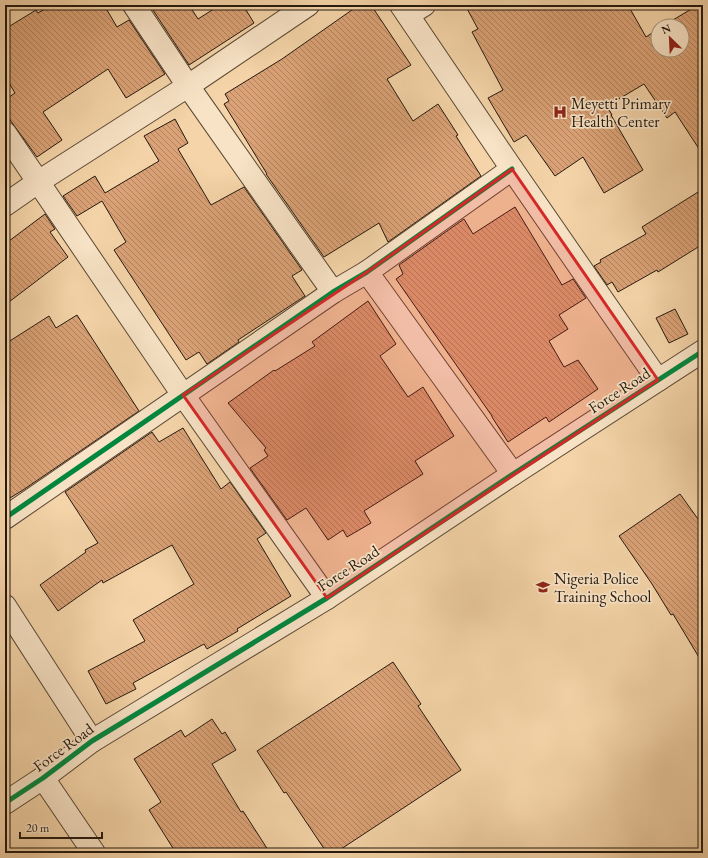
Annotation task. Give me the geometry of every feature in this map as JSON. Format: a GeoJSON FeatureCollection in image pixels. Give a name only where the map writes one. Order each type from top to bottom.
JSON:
{"type":"FeatureCollection","features":[{"type":"Feature","properties":{"kind":"street"},"geometry":{"type":"LineString","coordinates":[[134,5],[188,86],[333,292]]}},
{"type":"Feature","properties":{"kind":"street"},"geometry":{"type":"LineString","coordinates":[[5,205],[38,182],[188,86],[308,5]]}},
{"type":"Feature","properties":{"kind":"street"},"geometry":{"type":"LineString","coordinates":[[411,8],[512,169],[658,380]]}},
{"type":"Feature","properties":{"kind":"street"},"geometry":{"type":"LineString","coordinates":[[5,133],[183,395],[327,598]]}},
{"type":"Feature","properties":{"kind":"street"},"geometry":{"type":"LineString","coordinates":[[5,518],[333,292],[367,272],[512,169]]}},
{"type":"Feature","properties":{"kind":"street"},"geometry":{"type":"LineString","coordinates":[[367,272],[513,474]]}},
{"type":"Feature","properties":{"kind":"street","name":"Force Road"},"geometry":{"type":"LineString","coordinates":[[5,803],[43,778],[92,741],[327,598],[513,474],[703,351]]}},
{"type":"Feature","properties":{"kind":"street"},"geometry":{"type":"LineString","coordinates":[[5,606],[92,741]]}},
{"type":"Feature","properties":{"kind":"street"},"geometry":{"type":"LineString","coordinates":[[43,778],[94,853]]}},
{"type":"Feature","properties":{"kind":"highlighted area"},"geometry":{"type":"Polygon","coordinates":[[[512,169],[658,380],[327,598],[183,395],[367,272],[512,169]]]}},
{"type":"Feature","properties":{"kind":"building"},"geometry":{"type":"Polygon","coordinates":[[[52,5],[104,5],[117,27],[129,20],[165,74],[126,98],[108,69],[43,112],[62,140],[37,157],[5,113],[5,100],[15,93],[5,76],[5,29],[36,10],[38,13],[52,5]]]}},
{"type":"Feature","properties":{"kind":"building"},"geometry":{"type":"Polygon","coordinates":[[[155,5],[189,5],[198,19],[220,5],[243,5],[254,23],[189,65],[151,7],[155,5]]]}},
{"type":"Feature","properties":{"kind":"building"},"geometry":{"type":"Polygon","coordinates":[[[359,5],[371,5],[411,65],[387,79],[413,121],[438,104],[458,135],[456,136],[481,176],[388,242],[379,223],[324,257],[266,174],[224,104],[229,101],[225,94],[282,59],[359,5]]]}},
{"type":"Feature","properties":{"kind":"building"},"geometry":{"type":"Polygon","coordinates":[[[465,5],[628,5],[646,37],[650,34],[650,58],[690,58],[690,18],[676,18],[698,5],[703,5],[703,155],[675,112],[667,118],[644,84],[607,106],[643,170],[604,193],[583,157],[555,176],[526,135],[514,142],[488,98],[503,90],[472,32],[478,29],[465,5]]]}},
{"type":"Feature","properties":{"kind":"building"},"geometry":{"type":"Polygon","coordinates":[[[175,119],[188,143],[178,149],[211,205],[244,187],[302,270],[292,276],[305,296],[238,340],[239,342],[207,364],[199,352],[186,360],[114,250],[126,242],[102,201],[77,216],[63,196],[95,176],[105,193],[159,161],[144,136],[175,119]]]}},
{"type":"Feature","properties":{"kind":"building"},"geometry":{"type":"Polygon","coordinates":[[[703,189],[703,244],[658,272],[657,270],[618,292],[612,282],[607,285],[594,266],[601,262],[600,260],[646,234],[642,227],[703,189]]]}},
{"type":"Feature","properties":{"kind":"building"},"geometry":{"type":"Polygon","coordinates":[[[515,207],[562,285],[573,279],[586,298],[559,315],[568,329],[549,341],[564,367],[578,360],[598,389],[549,422],[546,417],[508,442],[492,416],[396,279],[403,274],[399,265],[464,219],[473,234],[515,207]]]}},
{"type":"Feature","properties":{"kind":"building"},"geometry":{"type":"Polygon","coordinates":[[[45,214],[55,229],[50,232],[68,257],[5,305],[5,244],[45,214]]]}},
{"type":"Feature","properties":{"kind":"building"},"geometry":{"type":"Polygon","coordinates":[[[368,301],[396,344],[380,356],[408,397],[423,387],[454,436],[415,461],[423,474],[364,511],[371,523],[347,537],[343,530],[328,540],[306,508],[287,520],[250,468],[268,456],[264,450],[266,448],[228,403],[274,370],[275,371],[315,346],[312,342],[368,301]]]}},
{"type":"Feature","properties":{"kind":"building"},"geometry":{"type":"Polygon","coordinates":[[[675,309],[688,334],[669,343],[656,318],[675,309]]]}},
{"type":"Feature","properties":{"kind":"building"},"geometry":{"type":"Polygon","coordinates":[[[77,315],[139,411],[5,501],[5,344],[49,316],[56,328],[77,315]]]}},
{"type":"Feature","properties":{"kind":"building"},"geometry":{"type":"Polygon","coordinates":[[[183,428],[221,489],[230,482],[266,533],[257,539],[291,596],[237,629],[238,631],[207,649],[204,644],[133,683],[136,689],[106,704],[88,671],[145,641],[133,620],[194,584],[172,545],[103,583],[102,580],[58,611],[40,585],[86,552],[85,550],[98,543],[65,492],[152,432],[159,442],[183,428]]]}},
{"type":"Feature","properties":{"kind":"building"},"geometry":{"type":"Polygon","coordinates":[[[680,494],[703,526],[703,664],[673,614],[671,615],[619,536],[680,494]]]}},
{"type":"Feature","properties":{"kind":"building"},"geometry":{"type":"Polygon","coordinates":[[[393,662],[421,704],[418,706],[461,770],[335,853],[327,853],[286,792],[284,793],[257,751],[393,662]]]}},
{"type":"Feature","properties":{"kind":"building"},"geometry":{"type":"Polygon","coordinates":[[[212,719],[222,734],[225,732],[236,750],[212,764],[241,812],[243,811],[270,853],[176,853],[149,810],[161,802],[134,759],[181,730],[185,737],[212,719]]]}},
{"type":"Feature","properties":{"kind":"cycle path"},"geometry":{"type":"LineString","coordinates":[[5,518],[333,292],[367,272],[512,169]]}},
{"type":"Feature","properties":{"kind":"cycle path"},"geometry":{"type":"LineString","coordinates":[[5,803],[43,778],[92,741],[327,598],[513,474],[703,351]]}},
{"type":"Feature","properties":{"kind":"place","name":"Meyetti Primary Health Center"},"geometry":{"type":"Point","coordinates":[560,112]}},
{"type":"Feature","properties":{"kind":"place","name":"Nigeria Police Training School"},"geometry":{"type":"Point","coordinates":[543,587]}}]}
